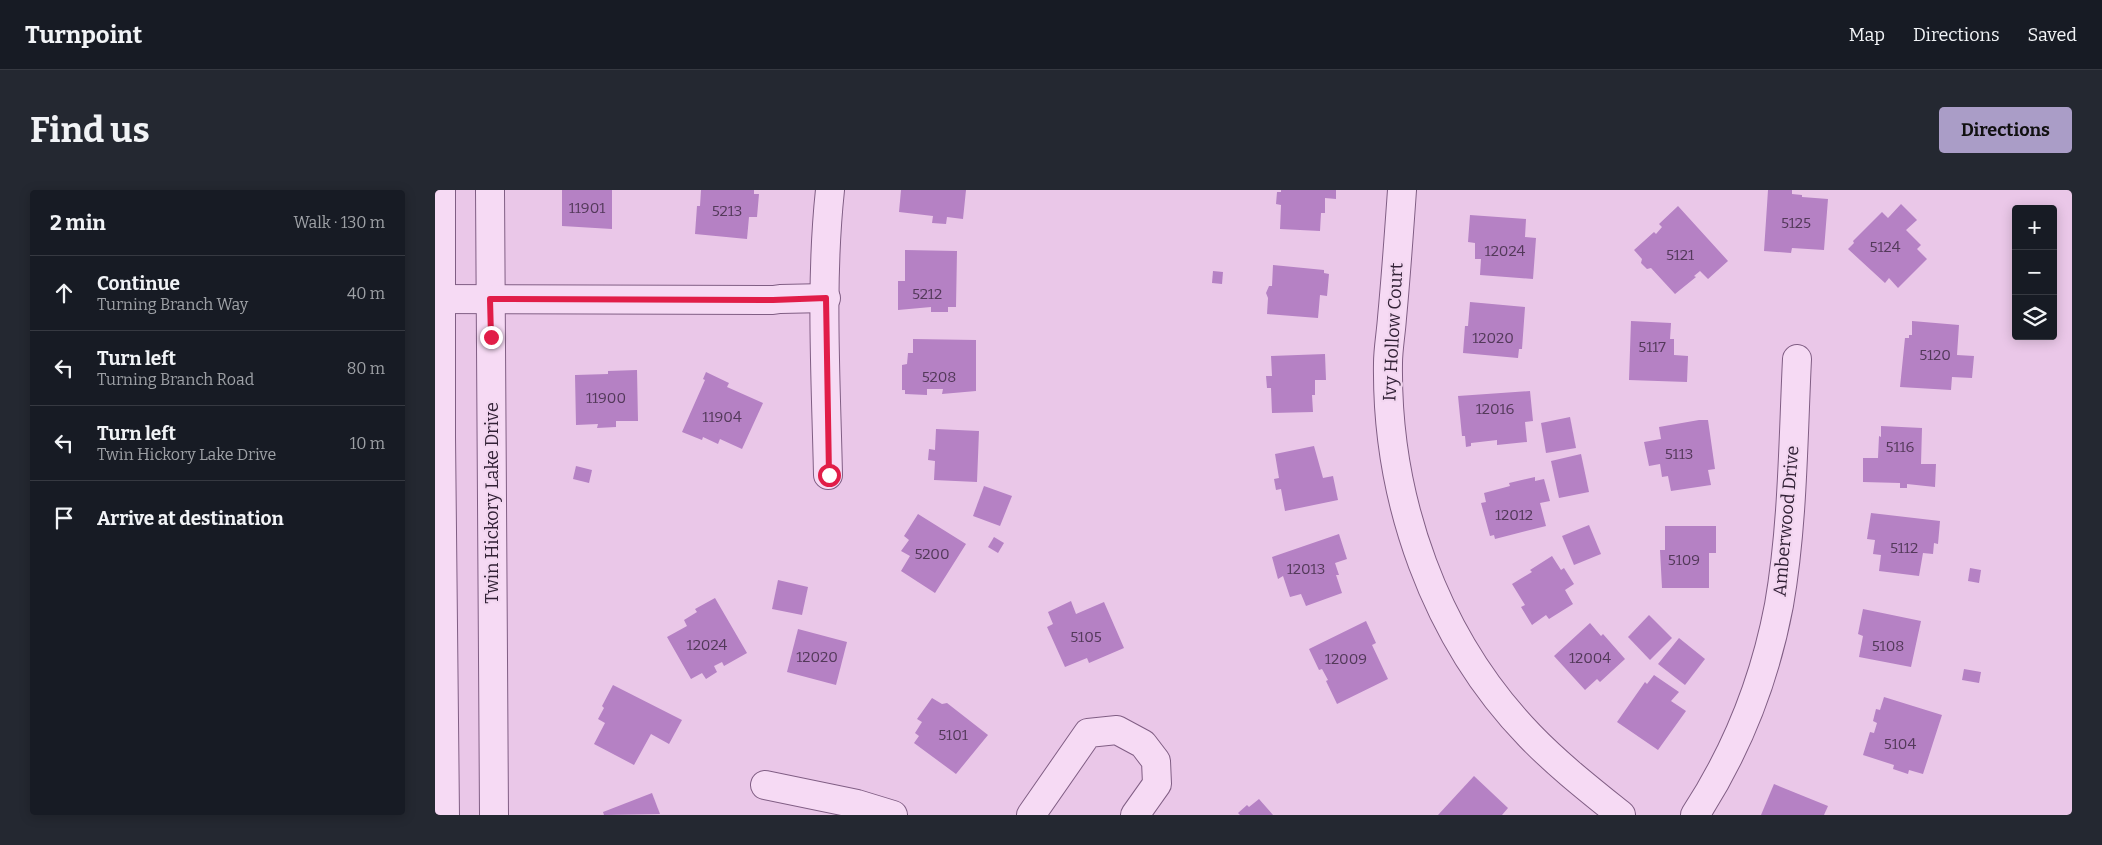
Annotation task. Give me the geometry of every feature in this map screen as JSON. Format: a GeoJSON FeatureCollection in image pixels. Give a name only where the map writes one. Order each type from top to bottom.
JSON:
{"type":"FeatureCollection","features":[{"type":"Feature","properties":{"kind":"street"},"geometry":{"type":"LineString","coordinates":[[441,190],[438,299],[445,815]]}},
{"type":"Feature","properties":{"kind":"street","name":"Twin Hickory Lake Drive"},"geometry":{"type":"LineString","coordinates":[[490,190],[494,815]]}},
{"type":"Feature","properties":{"kind":"street"},"geometry":{"type":"LineString","coordinates":[[829,475],[826,224],[830,190]]}},
{"type":"Feature","properties":{"kind":"street","name":"Ivy Hollow Court"},"geometry":{"type":"LineString","coordinates":[[1402,190],[1388,361],[1389,407],[1395,462],[1404,506],[1423,567],[1447,620],[1468,656],[1500,702],[1529,736],[1562,767],[1621,815]]}},
{"type":"Feature","properties":{"kind":"street"},"geometry":{"type":"LineString","coordinates":[[438,299],[773,300],[826,298]]}},
{"type":"Feature","properties":{"kind":"street","name":"Amberwood Drive"},"geometry":{"type":"LineString","coordinates":[[1695,815],[1714,786],[1741,729],[1763,668],[1779,606],[1787,542],[1797,359]]}},
{"type":"Feature","properties":{"kind":"street"},"geometry":{"type":"LineString","coordinates":[[1031,815],[1088,733],[1117,730],[1143,744],[1156,761],[1157,784],[1135,815]]}},
{"type":"Feature","properties":{"kind":"street"},"geometry":{"type":"LineString","coordinates":[[765,785],[857,804],[893,815]]}},
{"type":"Feature","properties":{"kind":"building"},"geometry":{"type":"Polygon","coordinates":[[[562,190],[612,190],[612,229],[562,226],[562,190]]]}},
{"type":"Feature","properties":{"kind":"building"},"geometry":{"type":"Polygon","coordinates":[[[701,190],[754,190],[754,194],[759,194],[757,217],[749,217],[747,239],[695,234],[697,206],[700,206],[701,190]]]}},
{"type":"Feature","properties":{"kind":"building"},"geometry":{"type":"Polygon","coordinates":[[[901,190],[966,190],[963,219],[947,217],[946,224],[932,223],[933,216],[899,212],[901,190]]]}},
{"type":"Feature","properties":{"kind":"building"},"geometry":{"type":"Polygon","coordinates":[[[1281,190],[1336,190],[1336,199],[1325,198],[1325,213],[1321,213],[1320,231],[1280,229],[1281,205],[1276,204],[1277,192],[1281,192],[1281,190]]]}},
{"type":"Feature","properties":{"kind":"building"},"geometry":{"type":"Polygon","coordinates":[[[1768,190],[1792,190],[1792,194],[1802,195],[1802,197],[1828,199],[1824,250],[1792,248],[1791,253],[1764,251],[1768,190]]]}},
{"type":"Feature","properties":{"kind":"building"},"geometry":{"type":"Polygon","coordinates":[[[1901,204],[1917,220],[1906,230],[1921,245],[1917,249],[1927,259],[1898,288],[1889,278],[1885,283],[1848,249],[1854,243],[1853,241],[1882,212],[1888,218],[1901,204]]]}},
{"type":"Feature","properties":{"kind":"building"},"geometry":{"type":"Polygon","coordinates":[[[1678,206],[1728,261],[1708,279],[1700,271],[1694,276],[1696,277],[1675,294],[1651,268],[1647,269],[1641,263],[1642,259],[1634,250],[1654,232],[1656,234],[1662,227],[1659,224],[1678,206]]]}},
{"type":"Feature","properties":{"kind":"building"},"geometry":{"type":"Polygon","coordinates":[[[1470,215],[1526,219],[1525,237],[1536,238],[1533,279],[1480,275],[1481,259],[1475,259],[1475,243],[1468,242],[1470,215]]]}},
{"type":"Feature","properties":{"kind":"building"},"geometry":{"type":"Polygon","coordinates":[[[905,250],[957,251],[956,307],[948,307],[948,312],[931,312],[931,307],[898,310],[898,281],[905,281],[905,250]]]}},
{"type":"Feature","properties":{"kind":"building"},"geometry":{"type":"Polygon","coordinates":[[[1273,265],[1324,270],[1324,273],[1329,274],[1327,296],[1320,295],[1318,318],[1267,314],[1268,298],[1266,293],[1269,286],[1272,286],[1273,265]]]}},
{"type":"Feature","properties":{"kind":"building"},"geometry":{"type":"Polygon","coordinates":[[[1213,271],[1223,272],[1222,284],[1212,283],[1213,271]]]}},
{"type":"Feature","properties":{"kind":"building"},"geometry":{"type":"Polygon","coordinates":[[[1470,302],[1525,307],[1522,349],[1519,349],[1518,358],[1463,353],[1465,326],[1468,326],[1470,302]]]}},
{"type":"Feature","properties":{"kind":"building"},"geometry":{"type":"Polygon","coordinates":[[[1631,321],[1671,323],[1670,339],[1674,339],[1674,355],[1688,356],[1687,382],[1629,380],[1631,321]]]}},
{"type":"Feature","properties":{"kind":"building"},"geometry":{"type":"Polygon","coordinates":[[[1912,321],[1959,325],[1957,355],[1974,356],[1972,378],[1952,377],[1951,390],[1900,387],[1905,338],[1909,338],[1909,335],[1912,335],[1912,321]]]}},
{"type":"Feature","properties":{"kind":"building"},"geometry":{"type":"Polygon","coordinates":[[[913,339],[976,340],[976,391],[942,394],[943,389],[927,389],[927,395],[905,394],[905,390],[902,390],[902,365],[907,364],[908,353],[913,353],[913,339]]]}},
{"type":"Feature","properties":{"kind":"building"},"geometry":{"type":"Polygon","coordinates":[[[1325,354],[1326,380],[1315,380],[1315,395],[1312,395],[1313,412],[1272,413],[1271,388],[1267,388],[1266,376],[1272,376],[1271,356],[1325,354]]]}},
{"type":"Feature","properties":{"kind":"building"},"geometry":{"type":"Polygon","coordinates":[[[637,370],[638,421],[616,421],[616,427],[597,428],[598,424],[576,425],[575,375],[608,374],[608,371],[637,370]]]}},
{"type":"Feature","properties":{"kind":"building"},"geometry":{"type":"Polygon","coordinates":[[[706,372],[729,383],[727,387],[763,403],[742,449],[720,439],[718,444],[703,437],[702,440],[682,432],[705,380],[703,379],[706,372]]]}},
{"type":"Feature","properties":{"kind":"building"},"geometry":{"type":"Polygon","coordinates":[[[1530,391],[1533,421],[1525,422],[1527,442],[1497,445],[1497,440],[1471,443],[1471,446],[1466,447],[1465,436],[1462,436],[1458,396],[1530,391]]]}},
{"type":"Feature","properties":{"kind":"building"},"geometry":{"type":"Polygon","coordinates":[[[1570,417],[1576,448],[1546,453],[1541,423],[1570,417]]]}},
{"type":"Feature","properties":{"kind":"building"},"geometry":{"type":"Polygon","coordinates":[[[1708,420],[1715,469],[1708,470],[1711,485],[1671,491],[1668,476],[1662,477],[1660,464],[1649,466],[1644,442],[1661,439],[1659,427],[1708,420]]]}},
{"type":"Feature","properties":{"kind":"building"},"geometry":{"type":"Polygon","coordinates":[[[1881,426],[1922,428],[1921,464],[1936,464],[1935,487],[1907,484],[1907,488],[1900,488],[1900,483],[1863,482],[1863,458],[1878,458],[1881,426]]]}},
{"type":"Feature","properties":{"kind":"building"},"geometry":{"type":"Polygon","coordinates":[[[936,429],[979,431],[977,482],[934,480],[935,461],[928,460],[929,449],[935,450],[936,429]]]}},
{"type":"Feature","properties":{"kind":"building"},"geometry":{"type":"Polygon","coordinates":[[[1314,446],[1323,478],[1333,476],[1338,500],[1285,511],[1281,489],[1276,490],[1274,479],[1279,478],[1275,454],[1314,446]]]}},
{"type":"Feature","properties":{"kind":"building"},"geometry":{"type":"Polygon","coordinates":[[[1581,454],[1589,492],[1559,498],[1551,461],[1581,454]]]}},
{"type":"Feature","properties":{"kind":"building"},"geometry":{"type":"Polygon","coordinates":[[[576,466],[592,470],[589,483],[573,479],[576,466]]]}},
{"type":"Feature","properties":{"kind":"building"},"geometry":{"type":"Polygon","coordinates":[[[1535,477],[1535,481],[1544,479],[1550,501],[1540,503],[1546,526],[1495,539],[1494,535],[1490,536],[1481,503],[1486,502],[1484,493],[1510,486],[1509,483],[1535,477]]]}},
{"type":"Feature","properties":{"kind":"building"},"geometry":{"type":"Polygon","coordinates":[[[984,486],[1012,496],[1000,526],[973,516],[984,486]]]}},
{"type":"Feature","properties":{"kind":"building"},"geometry":{"type":"Polygon","coordinates":[[[1871,513],[1940,521],[1938,544],[1934,543],[1933,554],[1923,553],[1919,576],[1879,571],[1881,555],[1873,554],[1875,540],[1867,539],[1871,513]]]}},
{"type":"Feature","properties":{"kind":"building"},"geometry":{"type":"Polygon","coordinates":[[[918,514],[966,544],[935,593],[901,571],[910,556],[901,551],[909,540],[904,536],[918,514]]]}},
{"type":"Feature","properties":{"kind":"building"},"geometry":{"type":"Polygon","coordinates":[[[1589,525],[1601,554],[1574,565],[1562,536],[1589,525]]]}},
{"type":"Feature","properties":{"kind":"building"},"geometry":{"type":"Polygon","coordinates":[[[1665,526],[1716,526],[1716,553],[1709,553],[1709,588],[1662,588],[1660,550],[1665,550],[1665,526]]]}},
{"type":"Feature","properties":{"kind":"building"},"geometry":{"type":"Polygon","coordinates":[[[1339,534],[1347,559],[1335,563],[1339,575],[1336,575],[1342,593],[1306,606],[1301,594],[1290,597],[1283,576],[1278,579],[1272,557],[1339,534]]]}},
{"type":"Feature","properties":{"kind":"building"},"geometry":{"type":"Polygon","coordinates":[[[994,537],[1004,543],[998,553],[988,547],[994,537]]]}},
{"type":"Feature","properties":{"kind":"building"},"geometry":{"type":"Polygon","coordinates":[[[1552,556],[1561,570],[1564,568],[1574,584],[1565,590],[1573,604],[1549,619],[1546,615],[1532,625],[1521,607],[1525,605],[1512,584],[1532,572],[1530,570],[1552,556]]]}},
{"type":"Feature","properties":{"kind":"building"},"geometry":{"type":"Polygon","coordinates":[[[1970,568],[1981,570],[1979,583],[1968,581],[1970,568]]]}},
{"type":"Feature","properties":{"kind":"building"},"geometry":{"type":"Polygon","coordinates":[[[778,580],[808,587],[802,615],[772,609],[778,580]]]}},
{"type":"Feature","properties":{"kind":"building"},"geometry":{"type":"Polygon","coordinates":[[[715,598],[747,653],[724,666],[722,662],[714,666],[717,672],[706,679],[702,673],[691,679],[667,637],[687,626],[684,620],[697,612],[695,609],[715,598]]]}},
{"type":"Feature","properties":{"kind":"building"},"geometry":{"type":"Polygon","coordinates":[[[1071,601],[1076,614],[1104,602],[1124,648],[1089,663],[1087,658],[1065,667],[1047,627],[1053,624],[1048,612],[1071,601]]]}},
{"type":"Feature","properties":{"kind":"building"},"geometry":{"type":"Polygon","coordinates":[[[1863,609],[1921,621],[1911,667],[1859,657],[1863,636],[1858,634],[1863,609]]]}},
{"type":"Feature","properties":{"kind":"building"},"geometry":{"type":"Polygon","coordinates":[[[1649,615],[1672,638],[1650,660],[1628,637],[1649,615]]]}},
{"type":"Feature","properties":{"kind":"building"},"geometry":{"type":"Polygon","coordinates":[[[1366,621],[1376,643],[1372,645],[1388,679],[1337,704],[1326,681],[1328,680],[1322,669],[1319,670],[1309,649],[1366,621]]]}},
{"type":"Feature","properties":{"kind":"building"},"geometry":{"type":"Polygon","coordinates":[[[1590,623],[1601,636],[1603,634],[1625,659],[1600,682],[1597,679],[1585,690],[1554,656],[1590,623]]]}},
{"type":"Feature","properties":{"kind":"building"},"geometry":{"type":"Polygon","coordinates":[[[798,629],[847,642],[836,685],[787,672],[798,629]]]}},
{"type":"Feature","properties":{"kind":"building"},"geometry":{"type":"Polygon","coordinates":[[[1679,638],[1705,659],[1685,685],[1658,664],[1679,638]]]}},
{"type":"Feature","properties":{"kind":"building"},"geometry":{"type":"Polygon","coordinates":[[[1964,669],[1981,672],[1979,683],[1962,680],[1964,669]]]}},
{"type":"Feature","properties":{"kind":"building"},"geometry":{"type":"Polygon","coordinates":[[[1654,675],[1679,692],[1671,701],[1686,711],[1658,750],[1617,722],[1645,682],[1647,684],[1654,675]]]}},
{"type":"Feature","properties":{"kind":"building"},"geometry":{"type":"Polygon","coordinates":[[[613,685],[682,720],[669,744],[651,734],[634,765],[594,744],[605,723],[598,719],[604,708],[602,706],[613,685]]]}},
{"type":"Feature","properties":{"kind":"building"},"geometry":{"type":"Polygon","coordinates":[[[1884,697],[1942,715],[1923,774],[1909,770],[1908,774],[1893,769],[1894,765],[1863,755],[1870,732],[1874,733],[1877,723],[1873,721],[1876,709],[1880,710],[1884,697]]]}},
{"type":"Feature","properties":{"kind":"building"},"geometry":{"type":"Polygon","coordinates":[[[932,698],[942,704],[947,703],[988,735],[956,774],[914,743],[919,736],[915,733],[922,722],[917,719],[932,698]]]}},
{"type":"Feature","properties":{"kind":"building"},"geometry":{"type":"Polygon","coordinates":[[[1474,776],[1508,808],[1502,815],[1438,815],[1474,776]]]}},
{"type":"Feature","properties":{"kind":"building"},"geometry":{"type":"Polygon","coordinates":[[[1774,784],[1828,806],[1824,815],[1761,815],[1774,784]]]}},
{"type":"Feature","properties":{"kind":"building"},"geometry":{"type":"Polygon","coordinates":[[[652,793],[660,814],[604,815],[603,812],[652,793]]]}},
{"type":"Feature","properties":{"kind":"building"},"geometry":{"type":"Polygon","coordinates":[[[1259,799],[1273,815],[1240,815],[1238,813],[1247,805],[1249,807],[1259,799]]]}},
{"type":"Feature","properties":{"kind":"route"},"geometry":{"type":"LineString","coordinates":[[491,337],[490,299],[773,300],[781,298],[826,298],[829,475]]}}]}
